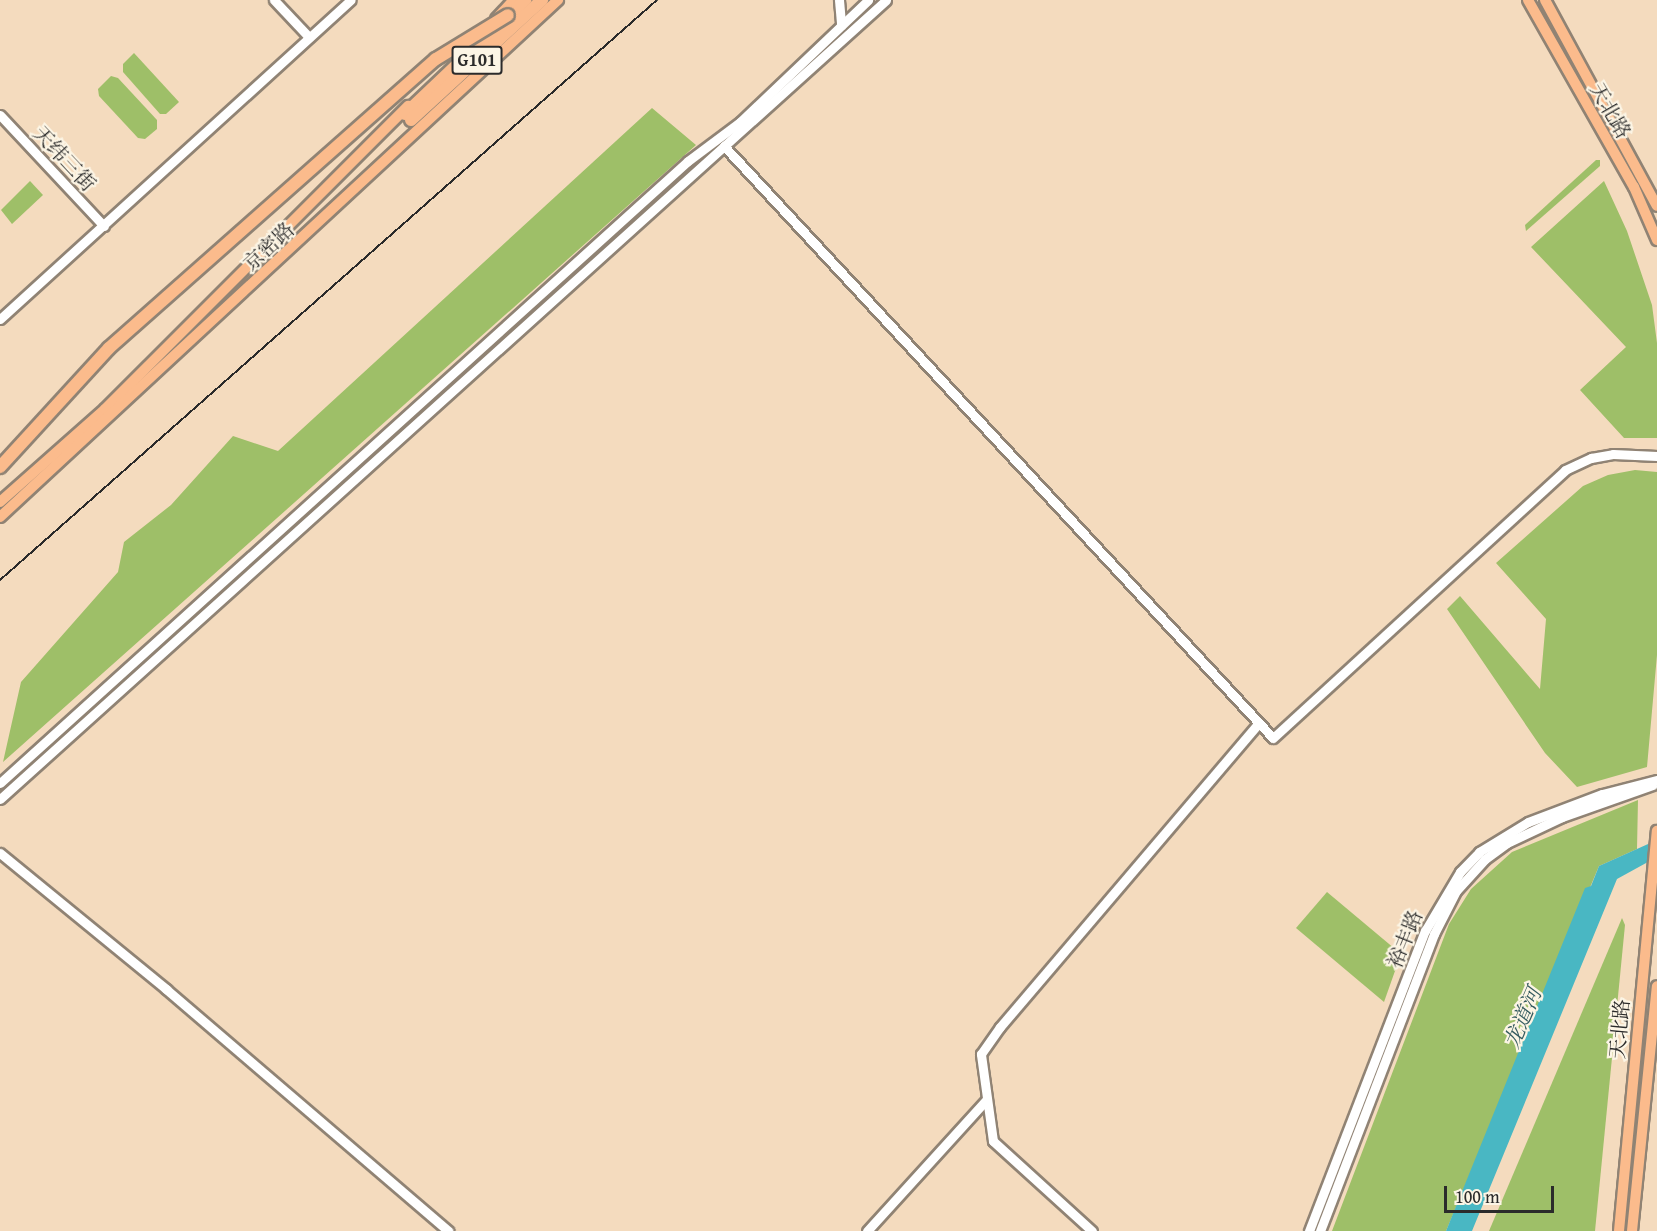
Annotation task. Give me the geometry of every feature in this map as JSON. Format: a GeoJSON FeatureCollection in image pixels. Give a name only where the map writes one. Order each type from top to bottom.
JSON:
{"type":"FeatureCollection","features":[{"type":"Feature","properties":{"kind":"highway","name":"G101"},"geometry":{"type":"LineString","coordinates":[[525,0],[408,117],[542,0]]}},
{"type":"Feature","properties":{"kind":"highway"},"geometry":{"type":"LineString","coordinates":[[0,467],[109,348],[436,58],[508,15]]}},
{"type":"Feature","properties":{"kind":"main road","name":"京密路"},"geometry":{"type":"LineString","coordinates":[[0,502],[105,409],[514,0]]}},
{"type":"Feature","properties":{"kind":"main road","name":"京密路"},"geometry":{"type":"LineString","coordinates":[[0,517],[558,0]]}},
{"type":"Feature","properties":{"kind":"main road","name":"天北路"},"geometry":{"type":"LineString","coordinates":[[1528,0],[1634,187],[1657,240]]}},
{"type":"Feature","properties":{"kind":"main road","name":"天北路"},"geometry":{"type":"LineString","coordinates":[[1545,0],[1657,206]]}},
{"type":"Feature","properties":{"kind":"main road","name":"天北路"},"geometry":{"type":"LineString","coordinates":[[1618,1231],[1657,831]]}},
{"type":"Feature","properties":{"kind":"main road","name":"天北路"},"geometry":{"type":"LineString","coordinates":[[1632,1231],[1656,1018],[1657,986]]}},
{"type":"Feature","properties":{"kind":"street"},"geometry":{"type":"LineString","coordinates":[[274,0],[309,37]]}},
{"type":"Feature","properties":{"kind":"street"},"geometry":{"type":"LineString","coordinates":[[0,320],[351,0]]}},
{"type":"Feature","properties":{"kind":"street"},"geometry":{"type":"LineString","coordinates":[[839,0],[842,25]]}},
{"type":"Feature","properties":{"kind":"street"},"geometry":{"type":"LineString","coordinates":[[0,783],[688,160],[749,114],[868,0]]}},
{"type":"Feature","properties":{"kind":"street"},"geometry":{"type":"LineString","coordinates":[[0,799],[886,0]]}},
{"type":"Feature","properties":{"kind":"street","name":"天纬三街"},"geometry":{"type":"LineString","coordinates":[[0,115],[104,226]]}},
{"type":"Feature","properties":{"kind":"street"},"geometry":{"type":"LineString","coordinates":[[724,146],[1273,738],[1565,470],[1591,458],[1613,454],[1657,456]]}},
{"type":"Feature","properties":{"kind":"street"},"geometry":{"type":"LineString","coordinates":[[1092,1231],[993,1141],[981,1054],[999,1027],[1259,723]]}},
{"type":"Feature","properties":{"kind":"street","name":"裕丰路"},"geometry":{"type":"LineString","coordinates":[[1309,1231],[1425,931],[1460,872],[1479,852],[1528,822],[1602,794],[1657,781]]}},
{"type":"Feature","properties":{"kind":"street","name":"裕丰路"},"geometry":{"type":"LineString","coordinates":[[1320,1231],[1434,934],[1456,891],[1485,859],[1506,843],[1562,817],[1657,781]]}},
{"type":"Feature","properties":{"kind":"street"},"geometry":{"type":"LineString","coordinates":[[0,853],[166,989],[448,1231]]}},
{"type":"Feature","properties":{"kind":"street"},"geometry":{"type":"LineString","coordinates":[[867,1231],[986,1100]]}},
{"type":"Feature","properties":{"kind":"green space"},"geometry":{"type":"Polygon","coordinates":[[[134,53],[179,102],[166,114],[160,114],[123,72],[123,64],[134,53]]]}},
{"type":"Feature","properties":{"kind":"green space"},"geometry":{"type":"Polygon","coordinates":[[[111,76],[118,78],[157,120],[157,129],[145,139],[138,138],[99,96],[98,89],[111,76]]]}},
{"type":"Feature","properties":{"kind":"green space"},"geometry":{"type":"Polygon","coordinates":[[[652,108],[696,145],[3,762],[21,682],[118,572],[124,542],[171,505],[233,436],[278,451],[652,108]]]}},
{"type":"Feature","properties":{"kind":"green space"},"geometry":{"type":"Polygon","coordinates":[[[1596,160],[1600,160],[1600,166],[1526,231],[1525,225],[1596,160]]]}},
{"type":"Feature","properties":{"kind":"green space"},"geometry":{"type":"Polygon","coordinates":[[[30,181],[43,195],[12,224],[1,210],[30,181]]]}},
{"type":"Feature","properties":{"kind":"green space"},"geometry":{"type":"Polygon","coordinates":[[[1604,181],[1627,231],[1652,305],[1657,343],[1657,438],[1624,438],[1580,390],[1626,347],[1531,247],[1604,181]]]}},
{"type":"Feature","properties":{"kind":"green space"},"geometry":{"type":"Polygon","coordinates":[[[1635,470],[1657,472],[1657,655],[1647,767],[1577,787],[1545,753],[1447,609],[1460,596],[1540,689],[1546,619],[1496,563],[1583,486],[1608,475],[1635,470]]]}},
{"type":"Feature","properties":{"kind":"green space"},"geometry":{"type":"Polygon","coordinates":[[[1638,800],[1637,849],[1599,866],[1446,1231],[1332,1231],[1449,924],[1471,889],[1512,852],[1638,800]]]}},
{"type":"Feature","properties":{"kind":"green space"},"geometry":{"type":"Polygon","coordinates":[[[1327,892],[1401,954],[1384,1002],[1296,928],[1327,892]]]}},
{"type":"Feature","properties":{"kind":"green space"},"geometry":{"type":"Polygon","coordinates":[[[1622,918],[1625,925],[1595,1231],[1489,1231],[1622,918]]]}},
{"type":"Feature","properties":{"kind":"water","name":"龙道河"},"geometry":{"type":"Polygon","coordinates":[[[1657,840],[1657,857],[1617,879],[1472,1231],[1446,1231],[1585,888],[1591,886],[1599,866],[1657,840]]]}},
{"type":"Feature","properties":{"kind":"railway"},"geometry":{"type":"LineString","coordinates":[[0,580],[657,0]]}}]}
